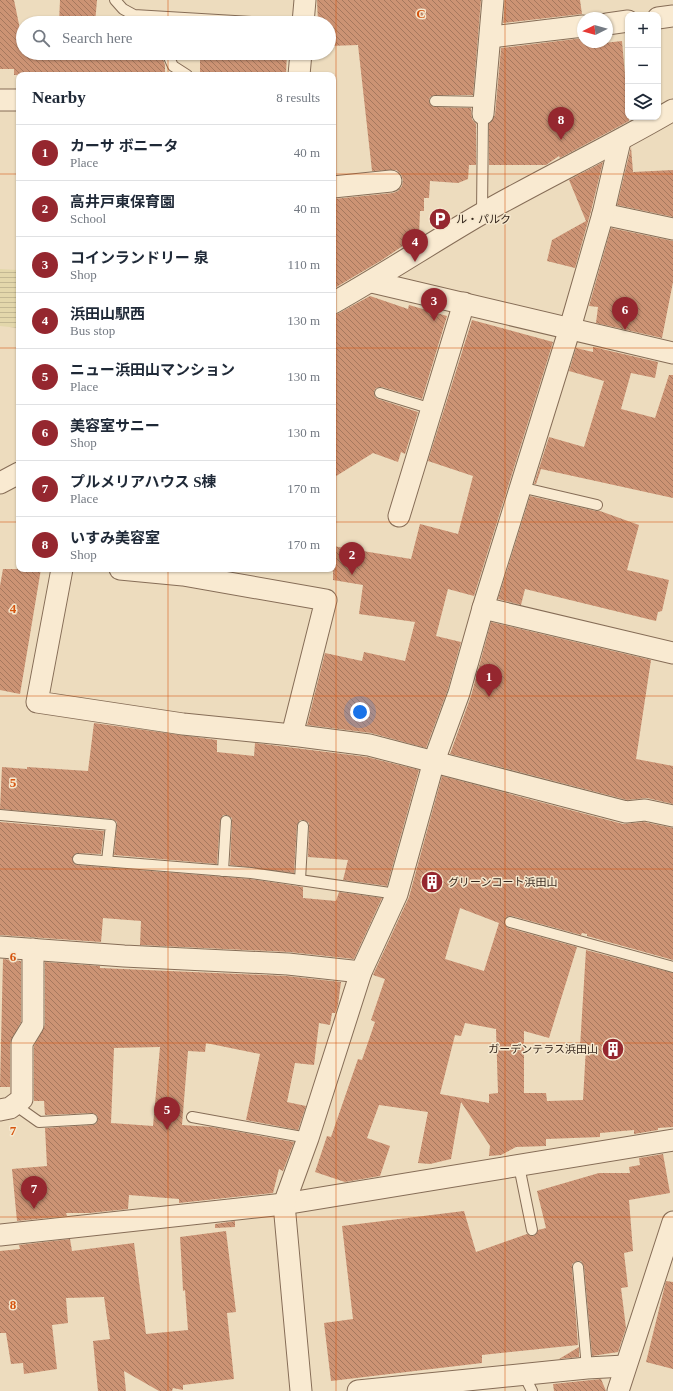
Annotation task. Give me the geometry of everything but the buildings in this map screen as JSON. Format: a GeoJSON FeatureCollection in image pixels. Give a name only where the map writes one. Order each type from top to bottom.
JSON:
{"type":"FeatureCollection","features":[{"type":"Feature","properties":{"kind":"street"},"geometry":{"type":"LineString","coordinates":[[304,16],[305,0]]}},
{"type":"Feature","properties":{"kind":"street"},"geometry":{"type":"LineString","coordinates":[[484,108],[493,0]]}},
{"type":"Feature","properties":{"kind":"street"},"geometry":{"type":"LineString","coordinates":[[661,18],[673,16]]}},
{"type":"Feature","properties":{"kind":"street"},"geometry":{"type":"LineString","coordinates":[[613,23],[625,21]]}},
{"type":"Feature","properties":{"kind":"street"},"geometry":{"type":"LineString","coordinates":[[491,36],[577,27]]}},
{"type":"Feature","properties":{"kind":"street"},"geometry":{"type":"LineString","coordinates":[[299,72],[300,60]]}},
{"type":"Feature","properties":{"kind":"street"},"geometry":{"type":"LineString","coordinates":[[0,100],[16,100]]}},
{"type":"Feature","properties":{"kind":"street"},"geometry":{"type":"LineString","coordinates":[[336,301],[372,282],[482,214],[620,141],[673,110]]}},
{"type":"Feature","properties":{"kind":"street"},"geometry":{"type":"LineString","coordinates":[[301,1391],[284,1204],[308,1138],[361,972],[396,894],[434,761],[459,693],[483,608],[570,328],[603,214],[620,141]]}},
{"type":"Feature","properties":{"kind":"street"},"geometry":{"type":"LineString","coordinates":[[336,187],[391,181]]}},
{"type":"Feature","properties":{"kind":"street"},"geometry":{"type":"LineString","coordinates":[[603,214],[673,229]]}},
{"type":"Feature","properties":{"kind":"street"},"geometry":{"type":"LineString","coordinates":[[372,282],[673,353]]}},
{"type":"Feature","properties":{"kind":"street"},"geometry":{"type":"LineString","coordinates":[[399,516],[464,303]]}},
{"type":"Feature","properties":{"kind":"street"},"geometry":{"type":"LineString","coordinates":[[0,483],[16,475]]}},
{"type":"Feature","properties":{"kind":"street"},"geometry":{"type":"LineString","coordinates":[[61,572],[37,702],[183,724],[292,735],[369,745],[434,761],[566,798],[626,812],[645,810],[673,816]]}},
{"type":"Feature","properties":{"kind":"street"},"geometry":{"type":"LineString","coordinates":[[152,572],[183,575],[326,600],[292,735]]}},
{"type":"Feature","properties":{"kind":"street"},"geometry":{"type":"LineString","coordinates":[[483,608],[673,653]]}},
{"type":"Feature","properties":{"kind":"street"},"geometry":{"type":"LineString","coordinates":[[0,947],[124,956],[288,964],[361,972]]}},
{"type":"Feature","properties":{"kind":"street"},"geometry":{"type":"LineString","coordinates":[[7,1108],[22,1099],[22,1043],[33,1025],[33,949]]}},
{"type":"Feature","properties":{"kind":"street"},"geometry":{"type":"LineString","coordinates":[[0,1236],[284,1204],[673,1140]]}},
{"type":"Feature","properties":{"kind":"street"},"geometry":{"type":"LineString","coordinates":[[618,1391],[673,1222]]}},
{"type":"Feature","properties":{"kind":"street"},"geometry":{"type":"LineString","coordinates":[[358,1391],[528,1383],[587,1368],[625,1366]]}},
{"type":"Feature","properties":{"kind":"lane"},"geometry":{"type":"LineString","coordinates":[[115,0],[123,9],[134,15],[140,16]]}},
{"type":"Feature","properties":{"kind":"lane"},"geometry":{"type":"LineString","coordinates":[[169,60],[173,70]]}},
{"type":"Feature","properties":{"kind":"lane"},"geometry":{"type":"LineString","coordinates":[[435,101],[484,108],[482,214]]}},
{"type":"Feature","properties":{"kind":"lane"},"geometry":{"type":"LineString","coordinates":[[380,394],[432,409]]}},
{"type":"Feature","properties":{"kind":"lane"},"geometry":{"type":"LineString","coordinates":[[520,487],[597,505]]}},
{"type":"Feature","properties":{"kind":"lane"},"geometry":{"type":"LineString","coordinates":[[0,815],[111,825],[107,861]]}},
{"type":"Feature","properties":{"kind":"lane"},"geometry":{"type":"LineString","coordinates":[[223,871],[226,821]]}},
{"type":"Feature","properties":{"kind":"lane"},"geometry":{"type":"LineString","coordinates":[[300,880],[303,826]]}},
{"type":"Feature","properties":{"kind":"lane"},"geometry":{"type":"LineString","coordinates":[[78,859],[223,871],[300,880],[396,894]]}},
{"type":"Feature","properties":{"kind":"lane"},"geometry":{"type":"LineString","coordinates":[[510,922],[673,967]]}},
{"type":"Feature","properties":{"kind":"lane"},"geometry":{"type":"LineString","coordinates":[[7,1108],[39,1122],[92,1119]]}},
{"type":"Feature","properties":{"kind":"lane"},"geometry":{"type":"LineString","coordinates":[[192,1117],[308,1138]]}},
{"type":"Feature","properties":{"kind":"lane"},"geometry":{"type":"LineString","coordinates":[[519,1166],[532,1230]]}},
{"type":"Feature","properties":{"kind":"lane"},"geometry":{"type":"LineString","coordinates":[[578,1267],[587,1368]]}},
{"type":"Feature","properties":{"kind":"shaded area"},"geometry":{"type":"Polygon","coordinates":[[[0,269],[16,270],[16,328],[0,326],[0,269]]]}},
{"type":"Feature","properties":{"kind":"place","name":"いすみ美容室"},"geometry":{"type":"Point","coordinates":[561,140]}},
{"type":"Feature","properties":{"kind":"place","name":"ル・パルク"},"geometry":{"type":"Point","coordinates":[440,219]}},
{"type":"Feature","properties":{"kind":"place","name":"浜田山駅西"},"geometry":{"type":"Point","coordinates":[415,262]}},
{"type":"Feature","properties":{"kind":"place","name":"コインランドリー 泉"},"geometry":{"type":"Point","coordinates":[434,321]}},
{"type":"Feature","properties":{"kind":"place","name":"美容室サニー"},"geometry":{"type":"Point","coordinates":[625,330]}},
{"type":"Feature","properties":{"kind":"place","name":"高井戸東保育園"},"geometry":{"type":"Point","coordinates":[352,575]}},
{"type":"Feature","properties":{"kind":"place","name":"カーサ ボニータ"},"geometry":{"type":"Point","coordinates":[489,697]}},
{"type":"Feature","properties":{"kind":"place","name":"グリーンコート浜田山"},"geometry":{"type":"Point","coordinates":[432,882]}},
{"type":"Feature","properties":{"kind":"place","name":"ガーデンテラス浜田山"},"geometry":{"type":"Point","coordinates":[613,1049]}},
{"type":"Feature","properties":{"kind":"place","name":"ニュー浜田山マンション"},"geometry":{"type":"Point","coordinates":[167,1130]}},
{"type":"Feature","properties":{"kind":"place","name":"プルメリアハウス S棟"},"geometry":{"type":"Point","coordinates":[34,1209]}}]}
